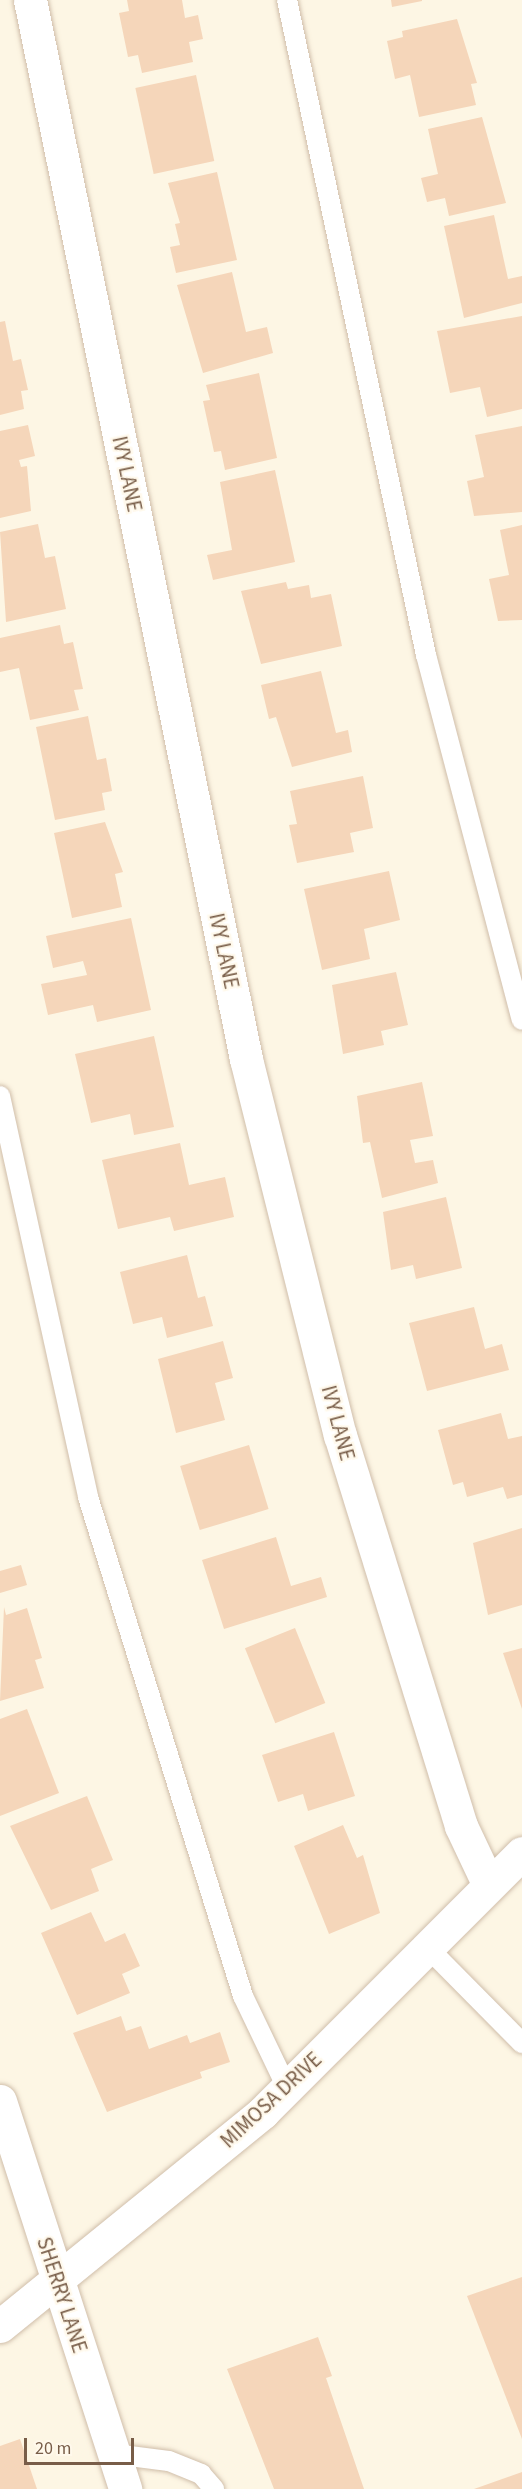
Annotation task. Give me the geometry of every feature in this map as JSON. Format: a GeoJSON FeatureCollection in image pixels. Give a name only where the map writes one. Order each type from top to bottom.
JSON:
{"type":"FeatureCollection","features":[{"type":"Feature","properties":{"kind":"street","name":"IVY LANE"},"geometry":{"type":"LineString","coordinates":[[30,0],[246,1059],[340,1435],[461,1826],[488,1883]]}},
{"type":"Feature","properties":{"kind":"street","name":"MIMOSA DRIVE"},"geometry":{"type":"LineString","coordinates":[[0,2326],[58,2281],[287,2088],[428,1948],[488,1883],[522,1853]]}},
{"type":"Feature","properties":{"kind":"street","name":"SHERRY LANE"},"geometry":{"type":"LineString","coordinates":[[0,2101],[125,2489]]}},
{"type":"Feature","properties":{"kind":"lane"},"geometry":{"type":"LineString","coordinates":[[287,0],[426,655],[522,1020]]}},
{"type":"Feature","properties":{"kind":"lane"},"geometry":{"type":"LineString","coordinates":[[0,1096],[88,1497],[243,1996],[287,2088]]}},
{"type":"Feature","properties":{"kind":"lane"},"geometry":{"type":"LineString","coordinates":[[428,1948],[522,2043]]}},
{"type":"Feature","properties":{"kind":"lane"},"geometry":{"type":"LineString","coordinates":[[114,2454],[169,2461],[201,2474],[213,2489]]}},
{"type":"Feature","properties":{"kind":"building"},"geometry":{"type":"Polygon","coordinates":[[[127,0],[182,0],[185,18],[198,15],[203,39],[189,42],[193,62],[142,73],[138,55],[128,57],[119,13],[129,11],[127,0]]]}},
{"type":"Feature","properties":{"kind":"building"},"geometry":{"type":"Polygon","coordinates":[[[391,0],[422,0],[422,1],[392,7],[391,0]]]}},
{"type":"Feature","properties":{"kind":"building"},"geometry":{"type":"Polygon","coordinates":[[[457,19],[477,83],[471,84],[476,105],[419,117],[410,75],[395,79],[387,41],[403,37],[402,31],[457,19]]]}},
{"type":"Feature","properties":{"kind":"building"},"geometry":{"type":"Polygon","coordinates":[[[196,75],[214,161],[154,174],[135,88],[196,75]]]}},
{"type":"Feature","properties":{"kind":"building"},"geometry":{"type":"Polygon","coordinates":[[[482,117],[506,203],[449,216],[445,198],[427,202],[421,178],[438,174],[428,129],[482,117]]]}},
{"type":"Feature","properties":{"kind":"building"},"geometry":{"type":"Polygon","coordinates":[[[217,172],[237,260],[176,273],[170,247],[180,245],[175,224],[180,223],[168,183],[217,172]]]}},
{"type":"Feature","properties":{"kind":"building"},"geometry":{"type":"Polygon","coordinates":[[[494,215],[508,279],[522,276],[522,303],[464,318],[444,226],[494,215]]]}},
{"type":"Feature","properties":{"kind":"building"},"geometry":{"type":"Polygon","coordinates":[[[232,272],[246,332],[267,327],[273,353],[203,373],[177,285],[232,272]]]}},
{"type":"Feature","properties":{"kind":"building"},"geometry":{"type":"Polygon","coordinates":[[[522,316],[522,409],[487,417],[480,387],[450,393],[437,331],[522,316]]]}},
{"type":"Feature","properties":{"kind":"building"},"geometry":{"type":"Polygon","coordinates":[[[5,321],[13,361],[21,359],[28,390],[21,391],[24,409],[0,415],[0,322],[5,321]]]}},
{"type":"Feature","properties":{"kind":"building"},"geometry":{"type":"Polygon","coordinates":[[[259,373],[277,458],[225,470],[221,451],[214,452],[203,401],[210,400],[206,385],[259,373]]]}},
{"type":"Feature","properties":{"kind":"building"},"geometry":{"type":"Polygon","coordinates":[[[28,425],[35,456],[19,460],[21,467],[27,466],[31,511],[0,518],[0,431],[28,425]]]}},
{"type":"Feature","properties":{"kind":"building"},"geometry":{"type":"Polygon","coordinates":[[[522,426],[522,512],[474,516],[467,481],[484,477],[475,435],[522,426]]]}},
{"type":"Feature","properties":{"kind":"building"},"geometry":{"type":"Polygon","coordinates":[[[275,470],[295,562],[213,580],[207,555],[232,550],[220,482],[275,470]]]}},
{"type":"Feature","properties":{"kind":"building"},"geometry":{"type":"Polygon","coordinates":[[[38,524],[45,558],[55,556],[66,609],[6,622],[0,532],[38,524]]]}},
{"type":"Feature","properties":{"kind":"building"},"geometry":{"type":"Polygon","coordinates":[[[522,525],[522,620],[498,621],[489,579],[509,575],[500,530],[522,525]]]}},
{"type":"Feature","properties":{"kind":"building"},"geometry":{"type":"Polygon","coordinates":[[[286,582],[288,589],[309,585],[311,598],[331,594],[342,646],[261,664],[241,591],[286,582]]]}},
{"type":"Feature","properties":{"kind":"building"},"geometry":{"type":"Polygon","coordinates":[[[60,625],[64,644],[73,642],[83,689],[74,690],[79,710],[30,720],[19,668],[0,672],[0,638],[60,625]]]}},
{"type":"Feature","properties":{"kind":"building"},"geometry":{"type":"Polygon","coordinates":[[[321,671],[336,733],[348,730],[352,752],[292,767],[276,717],[269,719],[261,685],[321,671]]]}},
{"type":"Feature","properties":{"kind":"building"},"geometry":{"type":"Polygon","coordinates":[[[88,716],[97,760],[106,758],[112,791],[102,793],[105,810],[55,820],[36,727],[88,716]]]}},
{"type":"Feature","properties":{"kind":"building"},"geometry":{"type":"Polygon","coordinates":[[[363,776],[373,828],[350,833],[354,852],[297,863],[289,825],[297,824],[290,791],[363,776]]]}},
{"type":"Feature","properties":{"kind":"building"},"geometry":{"type":"Polygon","coordinates":[[[105,822],[123,872],[115,874],[122,907],[72,918],[54,833],[105,822]]]}},
{"type":"Feature","properties":{"kind":"building"},"geometry":{"type":"Polygon","coordinates":[[[389,871],[400,920],[364,929],[370,959],[322,970],[304,889],[389,871]]]}},
{"type":"Feature","properties":{"kind":"building"},"geometry":{"type":"Polygon","coordinates":[[[131,918],[151,1010],[97,1022],[93,1005],[48,1015],[41,984],[87,975],[83,961],[53,968],[46,936],[131,918]]]}},
{"type":"Feature","properties":{"kind":"building"},"geometry":{"type":"Polygon","coordinates":[[[396,972],[408,1025],[381,1031],[384,1045],[343,1054],[332,985],[396,972]]]}},
{"type":"Feature","properties":{"kind":"building"},"geometry":{"type":"Polygon","coordinates":[[[154,1036],[174,1127],[134,1135],[130,1114],[91,1123],[75,1054],[154,1036]]]}},
{"type":"Feature","properties":{"kind":"building"},"geometry":{"type":"Polygon","coordinates":[[[422,1082],[433,1136],[410,1140],[415,1163],[433,1160],[438,1183],[382,1198],[370,1142],[363,1143],[357,1096],[422,1082]]]}},
{"type":"Feature","properties":{"kind":"building"},"geometry":{"type":"Polygon","coordinates":[[[180,1143],[189,1185],[225,1177],[234,1217],[174,1231],[170,1217],[118,1229],[102,1160],[180,1143]]]}},
{"type":"Feature","properties":{"kind":"building"},"geometry":{"type":"Polygon","coordinates":[[[446,1197],[462,1268],[416,1279],[413,1265],[391,1270],[383,1212],[446,1197]]]}},
{"type":"Feature","properties":{"kind":"building"},"geometry":{"type":"Polygon","coordinates":[[[187,1255],[198,1298],[205,1296],[213,1326],[167,1338],[162,1317],[133,1324],[120,1272],[187,1255]]]}},
{"type":"Feature","properties":{"kind":"building"},"geometry":{"type":"Polygon","coordinates":[[[474,1307],[485,1349],[502,1344],[509,1370],[427,1391],[409,1323],[474,1307]]]}},
{"type":"Feature","properties":{"kind":"building"},"geometry":{"type":"Polygon","coordinates":[[[223,1341],[233,1378],[215,1383],[225,1420],[176,1433],[158,1359],[223,1341]]]}},
{"type":"Feature","properties":{"kind":"building"},"geometry":{"type":"Polygon","coordinates":[[[501,1413],[508,1439],[522,1436],[522,1495],[507,1499],[503,1487],[467,1497],[463,1482],[453,1485],[438,1430],[501,1413]]]}},
{"type":"Feature","properties":{"kind":"building"},"geometry":{"type":"Polygon","coordinates":[[[249,1445],[269,1509],[200,1530],[180,1466],[249,1445]]]}},
{"type":"Feature","properties":{"kind":"building"},"geometry":{"type":"Polygon","coordinates":[[[522,1528],[522,1605],[488,1615],[473,1543],[522,1528]]]}},
{"type":"Feature","properties":{"kind":"building"},"geometry":{"type":"Polygon","coordinates":[[[276,1537],[291,1586],[321,1577],[327,1597],[224,1629],[202,1560],[276,1537]]]}},
{"type":"Feature","properties":{"kind":"building"},"geometry":{"type":"Polygon","coordinates":[[[21,1565],[27,1585],[0,1593],[0,1571],[21,1565]]]}},
{"type":"Feature","properties":{"kind":"building"},"geometry":{"type":"Polygon","coordinates":[[[4,1607],[6,1615],[27,1608],[42,1658],[35,1660],[44,1688],[0,1701],[4,1607]]]}},
{"type":"Feature","properties":{"kind":"building"},"geometry":{"type":"Polygon","coordinates":[[[295,1628],[325,1703],[275,1723],[245,1648],[295,1628]]]}},
{"type":"Feature","properties":{"kind":"building"},"geometry":{"type":"Polygon","coordinates":[[[522,1648],[522,1709],[503,1653],[522,1648]]]}},
{"type":"Feature","properties":{"kind":"building"},"geometry":{"type":"Polygon","coordinates":[[[27,1709],[59,1793],[0,1816],[0,1719],[27,1709]]]}},
{"type":"Feature","properties":{"kind":"building"},"geometry":{"type":"Polygon","coordinates":[[[334,1732],[355,1796],[308,1811],[303,1794],[278,1802],[262,1755],[334,1732]]]}},
{"type":"Feature","properties":{"kind":"building"},"geometry":{"type":"Polygon","coordinates":[[[87,1796],[113,1860],[91,1869],[99,1891],[51,1910],[10,1826],[87,1796]]]}},
{"type":"Feature","properties":{"kind":"building"},"geometry":{"type":"Polygon","coordinates":[[[343,1825],[357,1858],[363,1855],[380,1913],[329,1934],[294,1846],[343,1825]]]}},
{"type":"Feature","properties":{"kind":"building"},"geometry":{"type":"Polygon","coordinates":[[[91,1912],[105,1942],[125,1933],[140,1966],[122,1974],[130,1993],[77,2015],[41,1933],[91,1912]]]}},
{"type":"Feature","properties":{"kind":"building"},"geometry":{"type":"Polygon","coordinates":[[[121,2016],[126,2031],[141,2026],[149,2049],[187,2035],[190,2043],[220,2032],[230,2062],[200,2072],[202,2078],[107,2112],[73,2033],[121,2016]]]}},
{"type":"Feature","properties":{"kind":"building"},"geometry":{"type":"Polygon","coordinates":[[[522,2277],[522,2439],[467,2296],[522,2277]]]}},
{"type":"Feature","properties":{"kind":"building"},"geometry":{"type":"Polygon","coordinates":[[[318,2337],[332,2376],[326,2378],[364,2489],[274,2489],[227,2369],[318,2337]]]}},
{"type":"Feature","properties":{"kind":"building"},"geometry":{"type":"Polygon","coordinates":[[[20,2439],[37,2489],[0,2489],[0,2446],[20,2439]]]}},
{"type":"Feature","properties":{"kind":"building"},"geometry":{"type":"Polygon","coordinates":[[[522,2472],[522,2489],[474,2489],[522,2472]]]}}]}
